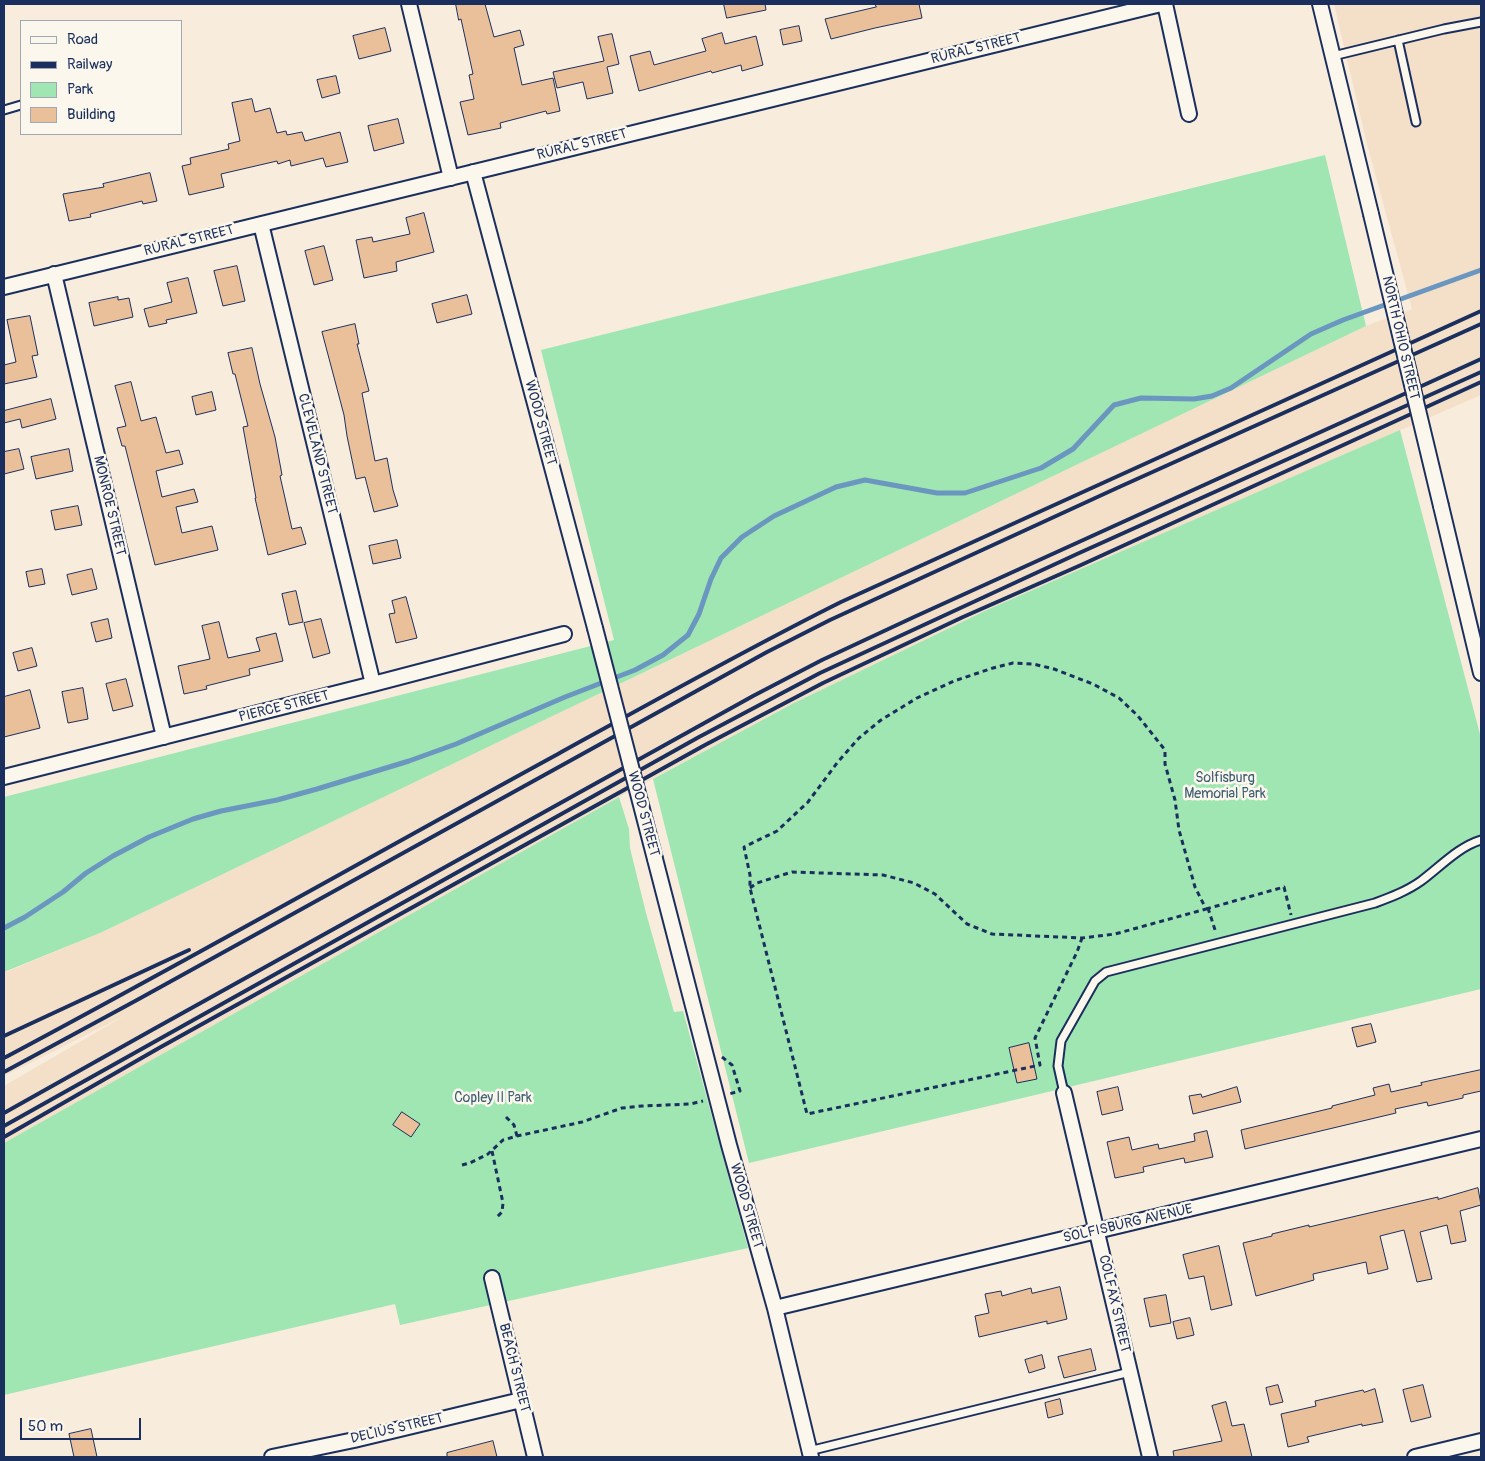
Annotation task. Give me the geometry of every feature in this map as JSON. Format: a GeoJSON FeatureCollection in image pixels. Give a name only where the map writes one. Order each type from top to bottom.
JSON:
{"type":"FeatureCollection","features":[{"type":"Feature","properties":{"kind":"street"},"geometry":{"type":"LineString","coordinates":[[409,4],[451,178]]}},
{"type":"Feature","properties":{"kind":"street"},"geometry":{"type":"LineString","coordinates":[[1163,4],[1189,114]]}},
{"type":"Feature","properties":{"kind":"street","name":"RURAL STREET"},"geometry":{"type":"LineString","coordinates":[[4,287],[1163,4]]}},
{"type":"Feature","properties":{"kind":"street","name":"NORTH OHIO STREET"},"geometry":{"type":"LineString","coordinates":[[1320,4],[1481,673]]}},
{"type":"Feature","properties":{"kind":"street","name":"WOOD STREET"},"geometry":{"type":"LineString","coordinates":[[473,172],[595,628],[729,1145],[775,1308],[810,1454]]}},
{"type":"Feature","properties":{"kind":"street","name":"CLEVELAND STREET"},"geometry":{"type":"LineString","coordinates":[[261,224],[372,684]]}},
{"type":"Feature","properties":{"kind":"street","name":"MONROE STREET"},"geometry":{"type":"LineString","coordinates":[[54,274],[164,737]]}},
{"type":"Feature","properties":{"kind":"street","name":"PIERCE STREET"},"geometry":{"type":"LineString","coordinates":[[4,777],[564,634]]}},
{"type":"Feature","properties":{"kind":"street","name":"COLFAX STREET"},"geometry":{"type":"LineString","coordinates":[[1064,1093],[1150,1457]]}},
{"type":"Feature","properties":{"kind":"street","name":"SOLFISBURG AVENUE"},"geometry":{"type":"LineString","coordinates":[[775,1308],[1481,1139]]}},
{"type":"Feature","properties":{"kind":"street","name":"BEACH STREET"},"geometry":{"type":"LineString","coordinates":[[492,1278],[535,1457]]}},
{"type":"Feature","properties":{"kind":"street","name":"DELIUS STREET"},"geometry":{"type":"LineString","coordinates":[[272,1457],[354,1440],[522,1400]]}},
{"type":"Feature","properties":{"kind":"street"},"geometry":{"type":"LineString","coordinates":[[1415,1457],[1481,1441]]}},
{"type":"Feature","properties":{"kind":"lane"},"geometry":{"type":"LineString","coordinates":[[1333,56],[1481,22]]}},
{"type":"Feature","properties":{"kind":"lane"},"geometry":{"type":"LineString","coordinates":[[1398,40],[1416,122]]}},
{"type":"Feature","properties":{"kind":"lane"},"geometry":{"type":"LineString","coordinates":[[4,110],[20,106]]}},
{"type":"Feature","properties":{"kind":"lane"},"geometry":{"type":"LineString","coordinates":[[1064,1093],[1058,1066],[1061,1041],[1095,981],[1106,972],[1375,903],[1395,896],[1419,883],[1470,844],[1481,840]]}},
{"type":"Feature","properties":{"kind":"lane"},"geometry":{"type":"LineString","coordinates":[[810,1454],[1130,1372]]}},
{"type":"Feature","properties":{"kind":"path"},"geometry":{"type":"LineString","coordinates":[[1082,938],[1035,1038],[1040,1065],[808,1114],[750,888],[750,875],[744,847],[777,830],[808,802],[837,763],[859,738],[881,720],[917,698],[954,681],[1013,663],[1033,664],[1054,669],[1093,684],[1119,698],[1138,716],[1165,750],[1165,764],[1175,800],[1179,830],[1196,887],[1207,908],[1219,943]]}},
{"type":"Feature","properties":{"kind":"path"},"geometry":{"type":"LineString","coordinates":[[750,888],[757,883],[792,872],[883,875],[914,883],[935,894],[967,924],[992,934],[1082,938],[1115,934],[1284,887],[1294,924]]}},
{"type":"Feature","properties":{"kind":"path"},"geometry":{"type":"LineString","coordinates":[[717,1050],[722,1058],[732,1065],[740,1091],[726,1095]]}},
{"type":"Feature","properties":{"kind":"path"},"geometry":{"type":"LineString","coordinates":[[462,1166],[492,1151],[503,1140],[517,1136],[582,1122],[622,1108],[690,1104],[706,1100]]}},
{"type":"Feature","properties":{"kind":"path"},"geometry":{"type":"LineString","coordinates":[[506,1117],[514,1125],[517,1136]]}},
{"type":"Feature","properties":{"kind":"path"},"geometry":{"type":"LineString","coordinates":[[492,1151],[503,1203],[502,1212],[496,1218]]}},
{"type":"Feature","properties":{"kind":"shaded area"},"geometry":{"type":"Polygon","coordinates":[[[1334,4],[1481,4],[1481,395],[989,609],[794,703],[619,797],[4,1143],[4,1086],[126,1015],[4,1076],[4,973],[100,933],[1366,326],[1412,309],[1367,144],[1334,4]]]}},
{"type":"Feature","properties":{"kind":"green space"},"geometry":{"type":"Polygon","coordinates":[[[1325,155],[1366,326],[100,933],[4,972],[4,797],[614,640],[541,350],[1325,155]]]}},
{"type":"Feature","properties":{"kind":"green space","name":"Solfisburg Memorial Park"},"geometry":{"type":"Polygon","coordinates":[[[1400,430],[1481,738],[1481,989],[749,1163],[653,779],[794,703],[989,609],[1400,430]]]}},
{"type":"Feature","properties":{"kind":"green space","name":"Copley II Park"},"geometry":{"type":"Polygon","coordinates":[[[619,797],[629,829],[630,848],[646,913],[674,1012],[683,1011],[748,1248],[400,1325],[395,1304],[4,1395],[4,1143],[619,797]]]}},
{"type":"Feature","properties":{"kind":"building"},"geometry":{"type":"Polygon","coordinates":[[[456,4],[485,4],[494,37],[520,30],[524,45],[514,48],[522,85],[553,78],[560,111],[547,114],[546,111],[500,123],[501,128],[468,135],[460,102],[474,99],[469,75],[473,74],[456,4]]]}},
{"type":"Feature","properties":{"kind":"building"},"geometry":{"type":"Polygon","coordinates":[[[724,4],[765,4],[766,10],[727,18],[724,4]]]}},
{"type":"Feature","properties":{"kind":"building"},"geometry":{"type":"Polygon","coordinates":[[[875,4],[919,4],[922,18],[831,39],[825,19],[876,7],[875,4]]]}},
{"type":"Feature","properties":{"kind":"building"},"geometry":{"type":"Polygon","coordinates":[[[799,26],[802,41],[783,45],[780,30],[799,26]]]}},
{"type":"Feature","properties":{"kind":"building"},"geometry":{"type":"Polygon","coordinates":[[[385,28],[391,51],[359,59],[353,36],[385,28]]]}},
{"type":"Feature","properties":{"kind":"building"},"geometry":{"type":"Polygon","coordinates":[[[722,33],[725,44],[756,36],[763,65],[742,71],[741,65],[712,73],[711,71],[639,91],[630,56],[650,51],[654,65],[706,51],[702,39],[722,33]]]}},
{"type":"Feature","properties":{"kind":"building"},"geometry":{"type":"Polygon","coordinates":[[[612,34],[619,64],[607,67],[613,93],[587,99],[583,82],[557,88],[553,72],[604,61],[598,37],[612,34]]]}},
{"type":"Feature","properties":{"kind":"building"},"geometry":{"type":"Polygon","coordinates":[[[336,76],[340,93],[322,98],[317,80],[336,76]]]}},
{"type":"Feature","properties":{"kind":"building"},"geometry":{"type":"Polygon","coordinates":[[[252,99],[255,112],[270,108],[277,133],[286,131],[287,135],[302,132],[305,141],[340,132],[348,162],[326,167],[323,158],[291,166],[290,160],[278,164],[277,161],[221,174],[224,187],[189,195],[182,166],[191,164],[190,158],[229,149],[228,144],[240,141],[232,103],[252,99]]]}},
{"type":"Feature","properties":{"kind":"building"},"geometry":{"type":"Polygon","coordinates":[[[398,119],[404,143],[374,151],[368,126],[398,119]]]}},
{"type":"Feature","properties":{"kind":"building"},"geometry":{"type":"Polygon","coordinates":[[[150,173],[157,201],[143,204],[142,201],[90,214],[91,217],[69,221],[63,194],[104,187],[103,184],[150,173]]]}},
{"type":"Feature","properties":{"kind":"building"},"geometry":{"type":"Polygon","coordinates":[[[424,213],[434,252],[396,262],[397,271],[364,278],[356,240],[372,237],[373,242],[410,234],[406,218],[424,213]]]}},
{"type":"Feature","properties":{"kind":"building"},"geometry":{"type":"Polygon","coordinates":[[[324,246],[333,280],[314,285],[305,251],[324,246]]]}},
{"type":"Feature","properties":{"kind":"building"},"geometry":{"type":"Polygon","coordinates":[[[237,266],[245,301],[223,306],[214,271],[237,266]]]}},
{"type":"Feature","properties":{"kind":"building"},"geometry":{"type":"Polygon","coordinates":[[[188,278],[197,313],[166,320],[167,323],[149,327],[144,309],[172,302],[167,283],[188,278]]]}},
{"type":"Feature","properties":{"kind":"building"},"geometry":{"type":"Polygon","coordinates":[[[467,295],[472,314],[437,323],[432,304],[467,295]]]}},
{"type":"Feature","properties":{"kind":"building"},"geometry":{"type":"Polygon","coordinates":[[[118,297],[118,300],[129,298],[133,317],[94,326],[89,303],[118,297]]]}},
{"type":"Feature","properties":{"kind":"building"},"geometry":{"type":"Polygon","coordinates":[[[30,316],[38,355],[32,356],[37,377],[4,384],[4,365],[16,362],[7,320],[30,316]]]}},
{"type":"Feature","properties":{"kind":"building"},"geometry":{"type":"Polygon","coordinates":[[[355,324],[359,344],[357,344],[369,391],[362,393],[375,461],[387,458],[398,506],[374,512],[365,477],[356,479],[344,415],[322,332],[355,324]]]}},
{"type":"Feature","properties":{"kind":"building"},"geometry":{"type":"Polygon","coordinates":[[[252,348],[275,437],[282,475],[280,476],[292,529],[301,527],[306,544],[268,555],[255,498],[243,427],[248,426],[228,353],[252,348]]]}},
{"type":"Feature","properties":{"kind":"building"},"geometry":{"type":"Polygon","coordinates":[[[131,382],[141,421],[156,417],[166,453],[179,450],[183,464],[156,471],[162,497],[194,489],[198,502],[176,507],[182,533],[212,526],[218,550],[155,565],[125,446],[122,446],[117,428],[126,426],[115,386],[131,382]]]}},
{"type":"Feature","properties":{"kind":"building"},"geometry":{"type":"Polygon","coordinates":[[[212,392],[216,410],[196,415],[192,397],[212,392]]]}},
{"type":"Feature","properties":{"kind":"building"},"geometry":{"type":"Polygon","coordinates":[[[51,399],[56,419],[22,428],[20,419],[4,423],[4,411],[51,399]]]}},
{"type":"Feature","properties":{"kind":"building"},"geometry":{"type":"Polygon","coordinates":[[[19,449],[24,469],[4,474],[4,452],[19,449]]]}},
{"type":"Feature","properties":{"kind":"building"},"geometry":{"type":"Polygon","coordinates":[[[69,449],[73,471],[36,479],[31,457],[69,449]]]}},
{"type":"Feature","properties":{"kind":"building"},"geometry":{"type":"Polygon","coordinates":[[[78,506],[82,525],[55,530],[51,511],[78,506]]]}},
{"type":"Feature","properties":{"kind":"building"},"geometry":{"type":"Polygon","coordinates":[[[397,540],[401,558],[373,564],[369,546],[397,540]]]}},
{"type":"Feature","properties":{"kind":"building"},"geometry":{"type":"Polygon","coordinates":[[[42,569],[45,584],[29,587],[26,572],[42,569]]]}},
{"type":"Feature","properties":{"kind":"building"},"geometry":{"type":"Polygon","coordinates":[[[92,569],[97,589],[72,595],[67,575],[92,569]]]}},
{"type":"Feature","properties":{"kind":"building"},"geometry":{"type":"Polygon","coordinates":[[[296,591],[303,622],[289,625],[282,594],[296,591]]]}},
{"type":"Feature","properties":{"kind":"building"},"geometry":{"type":"Polygon","coordinates":[[[406,597],[417,638],[396,643],[389,614],[395,613],[392,601],[406,597]]]}},
{"type":"Feature","properties":{"kind":"building"},"geometry":{"type":"Polygon","coordinates":[[[108,619],[112,638],[96,642],[91,623],[108,619]]]}},
{"type":"Feature","properties":{"kind":"building"},"geometry":{"type":"Polygon","coordinates":[[[321,619],[330,653],[313,658],[304,623],[321,619]]]}},
{"type":"Feature","properties":{"kind":"building"},"geometry":{"type":"Polygon","coordinates":[[[219,622],[228,658],[260,651],[256,638],[276,633],[283,661],[249,669],[250,675],[206,686],[207,689],[184,694],[178,666],[210,659],[202,626],[219,622]]]}},
{"type":"Feature","properties":{"kind":"building"},"geometry":{"type":"Polygon","coordinates":[[[32,648],[37,666],[18,671],[13,653],[32,648]]]}},
{"type":"Feature","properties":{"kind":"building"},"geometry":{"type":"Polygon","coordinates":[[[126,679],[133,706],[113,711],[106,684],[126,679]]]}},
{"type":"Feature","properties":{"kind":"building"},"geometry":{"type":"Polygon","coordinates":[[[83,688],[88,719],[68,723],[62,692],[83,688]]]}},
{"type":"Feature","properties":{"kind":"building"},"geometry":{"type":"Polygon","coordinates":[[[30,690],[40,728],[4,737],[4,697],[30,690]]]}},
{"type":"Feature","properties":{"kind":"building"},"geometry":{"type":"Polygon","coordinates":[[[1371,1024],[1376,1042],[1357,1047],[1352,1028],[1371,1024]]]}},
{"type":"Feature","properties":{"kind":"building"},"geometry":{"type":"Polygon","coordinates":[[[1029,1043],[1037,1079],[1017,1083],[1009,1048],[1029,1043]]]}},
{"type":"Feature","properties":{"kind":"building"},"geometry":{"type":"Polygon","coordinates":[[[1481,1070],[1481,1091],[1463,1095],[1463,1098],[1428,1106],[1427,1102],[1395,1109],[1396,1113],[1245,1149],[1241,1130],[1332,1108],[1332,1106],[1375,1095],[1373,1088],[1389,1084],[1391,1092],[1422,1085],[1421,1083],[1481,1070]]]}},
{"type":"Feature","properties":{"kind":"building"},"geometry":{"type":"Polygon","coordinates":[[[1118,1087],[1123,1110],[1102,1115],[1097,1092],[1118,1087]]]}},
{"type":"Feature","properties":{"kind":"building"},"geometry":{"type":"Polygon","coordinates":[[[1237,1087],[1241,1102],[1193,1114],[1189,1096],[1201,1094],[1202,1097],[1237,1087]]]}},
{"type":"Feature","properties":{"kind":"building"},"geometry":{"type":"Polygon","coordinates":[[[402,1112],[420,1124],[411,1137],[393,1125],[402,1112]]]}},
{"type":"Feature","properties":{"kind":"building"},"geometry":{"type":"Polygon","coordinates":[[[1207,1131],[1213,1157],[1185,1163],[1184,1158],[1143,1167],[1144,1172],[1115,1178],[1107,1142],[1129,1137],[1132,1150],[1158,1144],[1159,1149],[1195,1141],[1194,1134],[1207,1131]]]}},
{"type":"Feature","properties":{"kind":"building"},"geometry":{"type":"Polygon","coordinates":[[[1478,1188],[1481,1205],[1460,1211],[1466,1241],[1451,1244],[1447,1225],[1420,1232],[1432,1279],[1417,1282],[1404,1230],[1380,1236],[1388,1269],[1368,1274],[1366,1262],[1313,1274],[1314,1280],[1256,1296],[1243,1243],[1309,1225],[1309,1227],[1438,1197],[1438,1199],[1478,1188]]]}},
{"type":"Feature","properties":{"kind":"building"},"geometry":{"type":"Polygon","coordinates":[[[1219,1246],[1232,1305],[1211,1310],[1204,1276],[1189,1279],[1183,1255],[1219,1246]]]}},
{"type":"Feature","properties":{"kind":"building"},"geometry":{"type":"Polygon","coordinates":[[[1060,1287],[1067,1319],[1047,1324],[1047,1321],[979,1337],[975,1316],[989,1313],[985,1294],[1001,1291],[1002,1296],[1031,1288],[1032,1293],[1060,1287]]]}},
{"type":"Feature","properties":{"kind":"building"},"geometry":{"type":"Polygon","coordinates":[[[1166,1295],[1171,1323],[1150,1327],[1144,1299],[1166,1295]]]}},
{"type":"Feature","properties":{"kind":"building"},"geometry":{"type":"Polygon","coordinates":[[[1190,1318],[1194,1335],[1177,1339],[1173,1322],[1190,1318]]]}},
{"type":"Feature","properties":{"kind":"building"},"geometry":{"type":"Polygon","coordinates":[[[1091,1349],[1096,1370],[1064,1378],[1058,1357],[1091,1349]]]}},
{"type":"Feature","properties":{"kind":"building"},"geometry":{"type":"Polygon","coordinates":[[[1042,1355],[1045,1368],[1029,1373],[1025,1360],[1042,1355]]]}},
{"type":"Feature","properties":{"kind":"building"},"geometry":{"type":"Polygon","coordinates":[[[1278,1385],[1283,1402],[1270,1405],[1266,1388],[1278,1385]]]}},
{"type":"Feature","properties":{"kind":"building"},"geometry":{"type":"Polygon","coordinates":[[[1423,1385],[1431,1417],[1411,1422],[1403,1390],[1423,1385]]]}},
{"type":"Feature","properties":{"kind":"building"},"geometry":{"type":"Polygon","coordinates":[[[1375,1389],[1383,1422],[1362,1426],[1362,1424],[1307,1437],[1309,1442],[1288,1447],[1281,1414],[1316,1406],[1315,1401],[1375,1389]]]}},
{"type":"Feature","properties":{"kind":"building"},"geometry":{"type":"Polygon","coordinates":[[[1060,1399],[1063,1414],[1048,1418],[1045,1403],[1060,1399]]]}},
{"type":"Feature","properties":{"kind":"building"},"geometry":{"type":"Polygon","coordinates":[[[1226,1402],[1232,1426],[1244,1424],[1252,1457],[1174,1457],[1173,1451],[1222,1441],[1212,1406],[1226,1402]]]}},
{"type":"Feature","properties":{"kind":"building"},"geometry":{"type":"Polygon","coordinates":[[[91,1429],[97,1457],[74,1457],[69,1434],[91,1429]]]}},
{"type":"Feature","properties":{"kind":"building"},"geometry":{"type":"Polygon","coordinates":[[[493,1441],[497,1457],[447,1457],[447,1453],[493,1441]]]}},
{"type":"Feature","properties":{"kind":"waterway"},"geometry":{"type":"LineString","coordinates":[[4,928],[25,917],[63,892],[86,873],[113,856],[149,837],[193,819],[221,811],[277,800],[409,761],[456,744],[565,697],[635,670],[663,655],[688,635],[699,614],[711,579],[721,558],[742,537],[774,516],[836,487],[865,480],[937,493],[965,493],[1041,468],[1073,449],[1114,405],[1141,398],[1194,399],[1212,396],[1231,388],[1311,334],[1343,320],[1481,270]]}},
{"type":"Feature","properties":{"kind":"railway"},"geometry":{"type":"LineString","coordinates":[[4,1058],[699,676],[841,602],[1481,311]]}},
{"type":"Feature","properties":{"kind":"railway"},"geometry":{"type":"LineString","coordinates":[[4,1072],[767,652],[830,620],[1481,324]]}},
{"type":"Feature","properties":{"kind":"railway"},"geometry":{"type":"LineString","coordinates":[[4,1113],[753,696],[822,660],[1481,359]]}},
{"type":"Feature","properties":{"kind":"railway"},"geometry":{"type":"LineString","coordinates":[[4,1126],[699,737],[820,673],[1077,554],[1481,372]]}},
{"type":"Feature","properties":{"kind":"railway"},"geometry":{"type":"LineString","coordinates":[[4,1137],[159,1048],[705,745],[823,683],[963,617],[1481,382]]}},
{"type":"Feature","properties":{"kind":"railway"},"geometry":{"type":"LineString","coordinates":[[4,1036],[189,950]]}}]}
